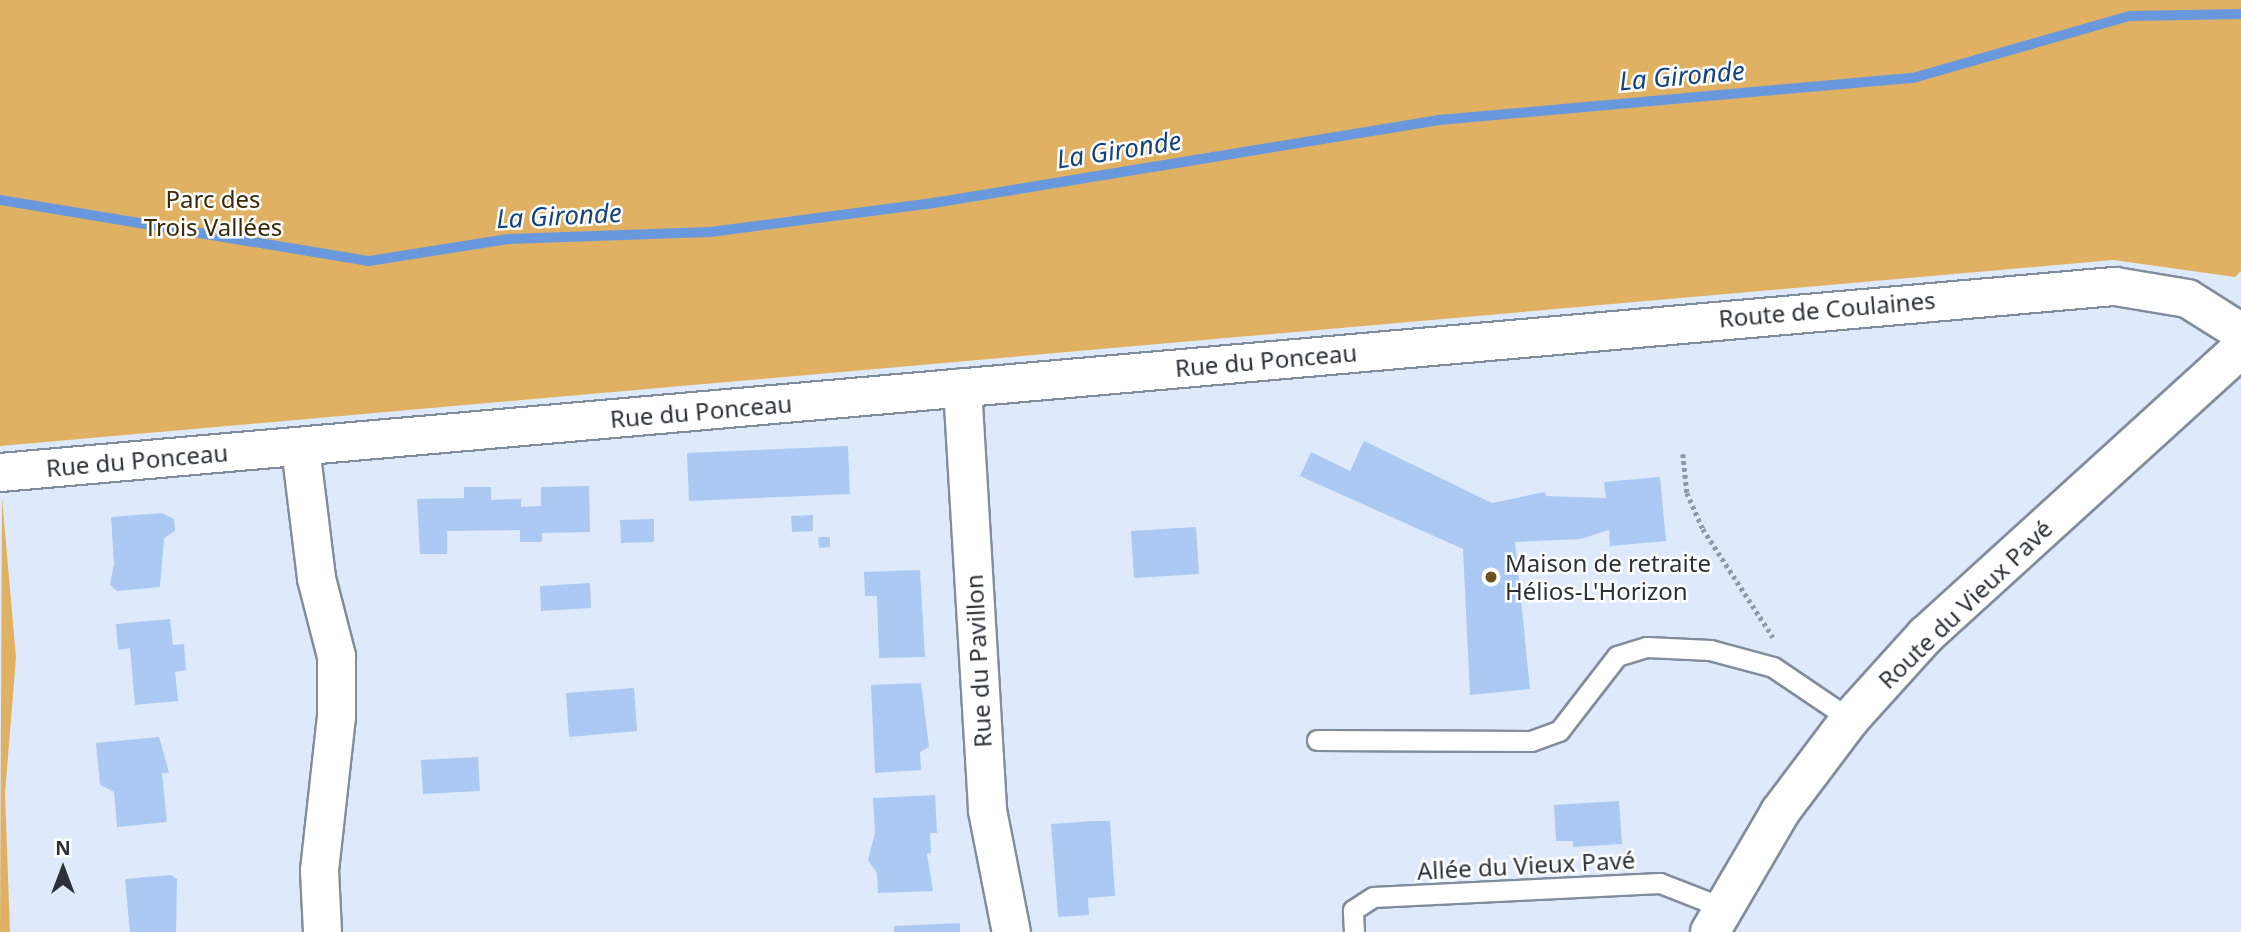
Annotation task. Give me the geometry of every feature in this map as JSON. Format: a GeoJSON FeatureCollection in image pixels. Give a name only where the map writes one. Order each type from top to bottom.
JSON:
{"type":"FeatureCollection","features":[{"type":"Feature","properties":{"kind":"street","name":"Route de Coulaines"},"geometry":{"type":"LineString","coordinates":[[1403,347],[2115,286],[2187,298],[2241,332]]}},
{"type":"Feature","properties":{"kind":"street","name":"Rue du Ponceau"},"geometry":{"type":"LineString","coordinates":[[0,472],[1403,347]]}},
{"type":"Feature","properties":{"kind":"street","name":"Route du Vieux Pavé"},"geometry":{"type":"LineString","coordinates":[[1717,920],[1780,812],[1850,719],[1926,635],[2241,348]]}},
{"type":"Feature","properties":{"kind":"street","name":"Rue du Pavillon"},"geometry":{"type":"LineString","coordinates":[[962,387],[987,810],[1011,932]]}},
{"type":"Feature","properties":{"kind":"street"},"geometry":{"type":"LineString","coordinates":[[300,447],[316,578],[336,656],[337,716],[319,870],[322,932]]}},
{"type":"Feature","properties":{"kind":"lane"},"geometry":{"type":"LineString","coordinates":[[1317,740],[1531,741],[1559,731],[1617,656],[1647,647],[1710,650],[1773,667],[1850,719]]}},
{"type":"Feature","properties":{"kind":"lane","name":"Allée du Vieux Pavé"},"geometry":{"type":"LineString","coordinates":[[1354,932],[1353,909],[1373,897],[1660,883],[1717,920]]}},
{"type":"Feature","properties":{"kind":"path"},"geometry":{"type":"LineString","coordinates":[[1684,454],[1687,493],[1703,529],[1772,637],[1783,644]]}},
{"type":"Feature","properties":{"kind":"green space","name":"Parc des Trois Vallées"},"geometry":{"type":"Polygon","coordinates":[[[0,0],[2241,0],[2241,271],[2235,277],[2113,260],[0,446],[0,0]]]}},
{"type":"Feature","properties":{"kind":"green space"},"geometry":{"type":"Polygon","coordinates":[[[2,498],[16,657],[5,794],[10,932],[0,932],[2,498]]]}},
{"type":"Feature","properties":{"kind":"building","name":"Maison de retraite Hélios-L'Horizon"},"geometry":{"type":"Polygon","coordinates":[[[1364,441],[1492,503],[1545,492],[1546,496],[1606,498],[1604,482],[1660,477],[1666,541],[1610,546],[1609,530],[1581,539],[1515,542],[1530,689],[1470,695],[1463,549],[1300,476],[1311,452],[1350,471],[1364,441]]]}},
{"type":"Feature","properties":{"kind":"building"},"geometry":{"type":"Polygon","coordinates":[[[848,446],[850,494],[689,501],[687,453],[848,446]]]}},
{"type":"Feature","properties":{"kind":"building"},"geometry":{"type":"Polygon","coordinates":[[[589,486],[590,532],[542,533],[542,542],[520,542],[520,530],[447,531],[447,554],[420,554],[417,499],[464,498],[464,487],[491,487],[491,500],[521,499],[521,507],[541,506],[541,487],[589,486]]]}},
{"type":"Feature","properties":{"kind":"building"},"geometry":{"type":"Polygon","coordinates":[[[162,513],[174,519],[175,531],[164,538],[160,587],[117,591],[110,585],[114,564],[111,517],[162,513]]]}},
{"type":"Feature","properties":{"kind":"building"},"geometry":{"type":"Polygon","coordinates":[[[813,515],[813,531],[792,532],[791,516],[813,515]]]}},
{"type":"Feature","properties":{"kind":"building"},"geometry":{"type":"Polygon","coordinates":[[[654,519],[654,542],[621,543],[620,520],[654,519]]]}},
{"type":"Feature","properties":{"kind":"building"},"geometry":{"type":"Polygon","coordinates":[[[1196,527],[1199,574],[1134,578],[1131,531],[1196,527]]]}},
{"type":"Feature","properties":{"kind":"building"},"geometry":{"type":"Polygon","coordinates":[[[818,537],[830,537],[830,547],[819,548],[818,537]]]}},
{"type":"Feature","properties":{"kind":"building"},"geometry":{"type":"Polygon","coordinates":[[[920,570],[925,657],[879,658],[877,596],[865,596],[864,572],[920,570]]]}},
{"type":"Feature","properties":{"kind":"building"},"geometry":{"type":"Polygon","coordinates":[[[590,583],[591,608],[541,611],[540,586],[590,583]]]}},
{"type":"Feature","properties":{"kind":"building"},"geometry":{"type":"Polygon","coordinates":[[[170,619],[173,645],[184,644],[186,670],[175,672],[178,701],[135,705],[130,648],[118,650],[116,624],[170,619]]]}},
{"type":"Feature","properties":{"kind":"building"},"geometry":{"type":"Polygon","coordinates":[[[921,683],[929,747],[920,752],[921,770],[875,773],[871,685],[921,683]]]}},
{"type":"Feature","properties":{"kind":"building"},"geometry":{"type":"Polygon","coordinates":[[[634,688],[637,731],[569,737],[566,693],[634,688]]]}},
{"type":"Feature","properties":{"kind":"building"},"geometry":{"type":"Polygon","coordinates":[[[159,737],[169,773],[162,773],[167,822],[117,827],[114,792],[100,785],[96,743],[159,737]]]}},
{"type":"Feature","properties":{"kind":"building"},"geometry":{"type":"Polygon","coordinates":[[[478,757],[480,791],[423,794],[421,760],[478,757]]]}},
{"type":"Feature","properties":{"kind":"building"},"geometry":{"type":"Polygon","coordinates":[[[935,795],[937,833],[930,833],[931,853],[927,854],[933,891],[878,893],[877,873],[868,860],[875,833],[873,798],[935,795]]]}},
{"type":"Feature","properties":{"kind":"building"},"geometry":{"type":"Polygon","coordinates":[[[1619,801],[1622,844],[1573,847],[1573,841],[1556,841],[1554,805],[1619,801]]]}},
{"type":"Feature","properties":{"kind":"building"},"geometry":{"type":"Polygon","coordinates":[[[1110,821],[1115,896],[1088,898],[1089,915],[1058,917],[1051,824],[1110,821]]]}},
{"type":"Feature","properties":{"kind":"building"},"geometry":{"type":"Polygon","coordinates":[[[171,875],[177,879],[176,932],[130,932],[125,879],[171,875]]]}},
{"type":"Feature","properties":{"kind":"building"},"geometry":{"type":"Polygon","coordinates":[[[960,923],[960,932],[894,932],[894,926],[960,923]]]}},
{"type":"Feature","properties":{"kind":"waterway","name":"La Gironde"},"geometry":{"type":"LineString","coordinates":[[0,200],[369,261],[508,239],[710,232],[927,204],[1439,120],[1913,78],[2129,16],[2241,14]]}},
{"type":"Feature","properties":{"kind":"place","name":"Maison de retraite Hélios-L'Horizon"},"geometry":{"type":"Point","coordinates":[1491,577]}}]}
